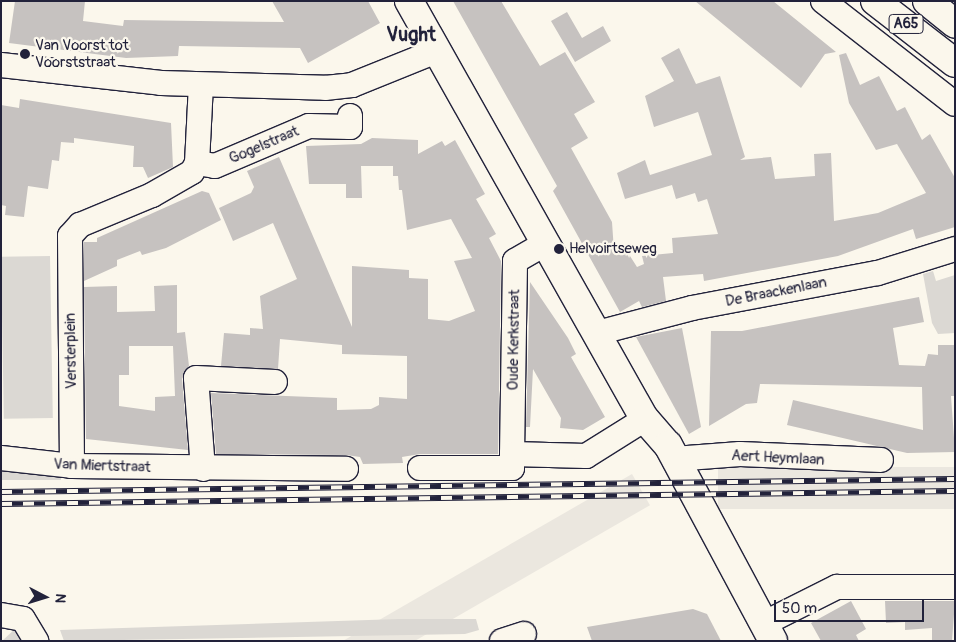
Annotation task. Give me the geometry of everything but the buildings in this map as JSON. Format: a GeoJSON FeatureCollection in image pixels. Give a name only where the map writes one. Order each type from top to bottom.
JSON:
{"type":"FeatureCollection","features":[{"type":"Feature","properties":{"kind":"main road"},"geometry":{"type":"LineString","coordinates":[[409,1],[537,248],[597,334],[644,419],[674,459],[764,635]]}},
{"type":"Feature","properties":{"kind":"main road","name":"A65"},"geometry":{"type":"LineString","coordinates":[[875,1],[955,63]]}},
{"type":"Feature","properties":{"kind":"main road","name":"A65"},"geometry":{"type":"LineString","coordinates":[[927,1],[955,24]]}},
{"type":"Feature","properties":{"kind":"main road"},"geometry":{"type":"LineString","coordinates":[[644,419],[655,457],[764,635]]}},
{"type":"Feature","properties":{"kind":"street"},"geometry":{"type":"LineString","coordinates":[[823,1],[955,104]]}},
{"type":"Feature","properties":{"kind":"street"},"geometry":{"type":"LineString","coordinates":[[1,65],[201,85],[290,89],[352,85],[434,52]]}},
{"type":"Feature","properties":{"kind":"street"},"geometry":{"type":"LineString","coordinates":[[197,162],[201,85]]}},
{"type":"Feature","properties":{"kind":"street","name":"Gogelstraat"},"geometry":{"type":"LineString","coordinates":[[197,162],[215,166],[309,126],[350,127],[350,116]]}},
{"type":"Feature","properties":{"kind":"street","name":"Versterplein"},"geometry":{"type":"LineString","coordinates":[[72,466],[70,236],[80,225],[179,182],[197,162]]}},
{"type":"Feature","properties":{"kind":"street","name":"Oude Kerkstraat"},"geometry":{"type":"LineString","coordinates":[[512,454],[515,262],[537,248]]}},
{"type":"Feature","properties":{"kind":"street","name":"De Braackenlaan"},"geometry":{"type":"LineString","coordinates":[[597,334],[692,308],[878,273],[955,249]]}},
{"type":"Feature","properties":{"kind":"street"},"geometry":{"type":"LineString","coordinates":[[203,469],[196,378],[275,382]]}},
{"type":"Feature","properties":{"kind":"street"},"geometry":{"type":"LineString","coordinates":[[420,468],[512,468],[512,454],[586,456],[644,419]]}},
{"type":"Feature","properties":{"kind":"street","name":"Aert Heymlaan"},"geometry":{"type":"LineString","coordinates":[[674,459],[740,454],[881,460]]}},
{"type":"Feature","properties":{"kind":"street","name":"Van Miertstraat"},"geometry":{"type":"LineString","coordinates":[[1,458],[72,466],[203,469],[346,469]]}},
{"type":"Feature","properties":{"kind":"street"},"geometry":{"type":"LineString","coordinates":[[764,635],[837,587],[955,587]]}},
{"type":"Feature","properties":{"kind":"street"},"geometry":{"type":"LineString","coordinates":[[1,614],[23,619],[36,641]]}},
{"type":"Feature","properties":{"kind":"shaded area"},"geometry":{"type":"Polygon","coordinates":[[[50,256],[53,418],[4,419],[1,257],[50,256]]]}},
{"type":"Feature","properties":{"kind":"shaded area"},"geometry":{"type":"Polygon","coordinates":[[[933,271],[936,281],[955,275],[955,333],[938,334],[932,323],[923,274],[933,271]]]}},
{"type":"Feature","properties":{"kind":"shaded area"},"geometry":{"type":"Polygon","coordinates":[[[1,466],[61,473],[61,480],[1,480],[1,466]]]}},
{"type":"Feature","properties":{"kind":"shaded area"},"geometry":{"type":"Polygon","coordinates":[[[718,467],[955,467],[955,509],[718,509],[718,467]]]}},
{"type":"Feature","properties":{"kind":"shaded area"},"geometry":{"type":"Polygon","coordinates":[[[632,474],[650,505],[415,641],[343,641],[632,474]]]}},
{"type":"Feature","properties":{"kind":"shaded area"},"geometry":{"type":"Polygon","coordinates":[[[399,619],[476,619],[479,630],[465,634],[64,641],[60,630],[399,619]]]}},
{"type":"Feature","properties":{"kind":"shaded area"},"geometry":{"type":"Polygon","coordinates":[[[16,628],[22,641],[2,641],[16,628]]]}},
{"type":"Feature","properties":{"kind":"railway"},"geometry":{"type":"LineString","coordinates":[[1,492],[955,479]]}},
{"type":"Feature","properties":{"kind":"railway"},"geometry":{"type":"LineString","coordinates":[[1,504],[955,491]]}},
{"type":"Feature","properties":{"kind":"place","name":"Van Voorst tot Voorststraat"},"geometry":{"type":"Point","coordinates":[25,54]}},
{"type":"Feature","properties":{"kind":"place","name":"Helvoirtseweg"},"geometry":{"type":"Point","coordinates":[559,249]}},
{"type":"Feature","properties":{"kind":"district","name":"Vught"},"geometry":{"type":"Point","coordinates":[411,34]}}]}
